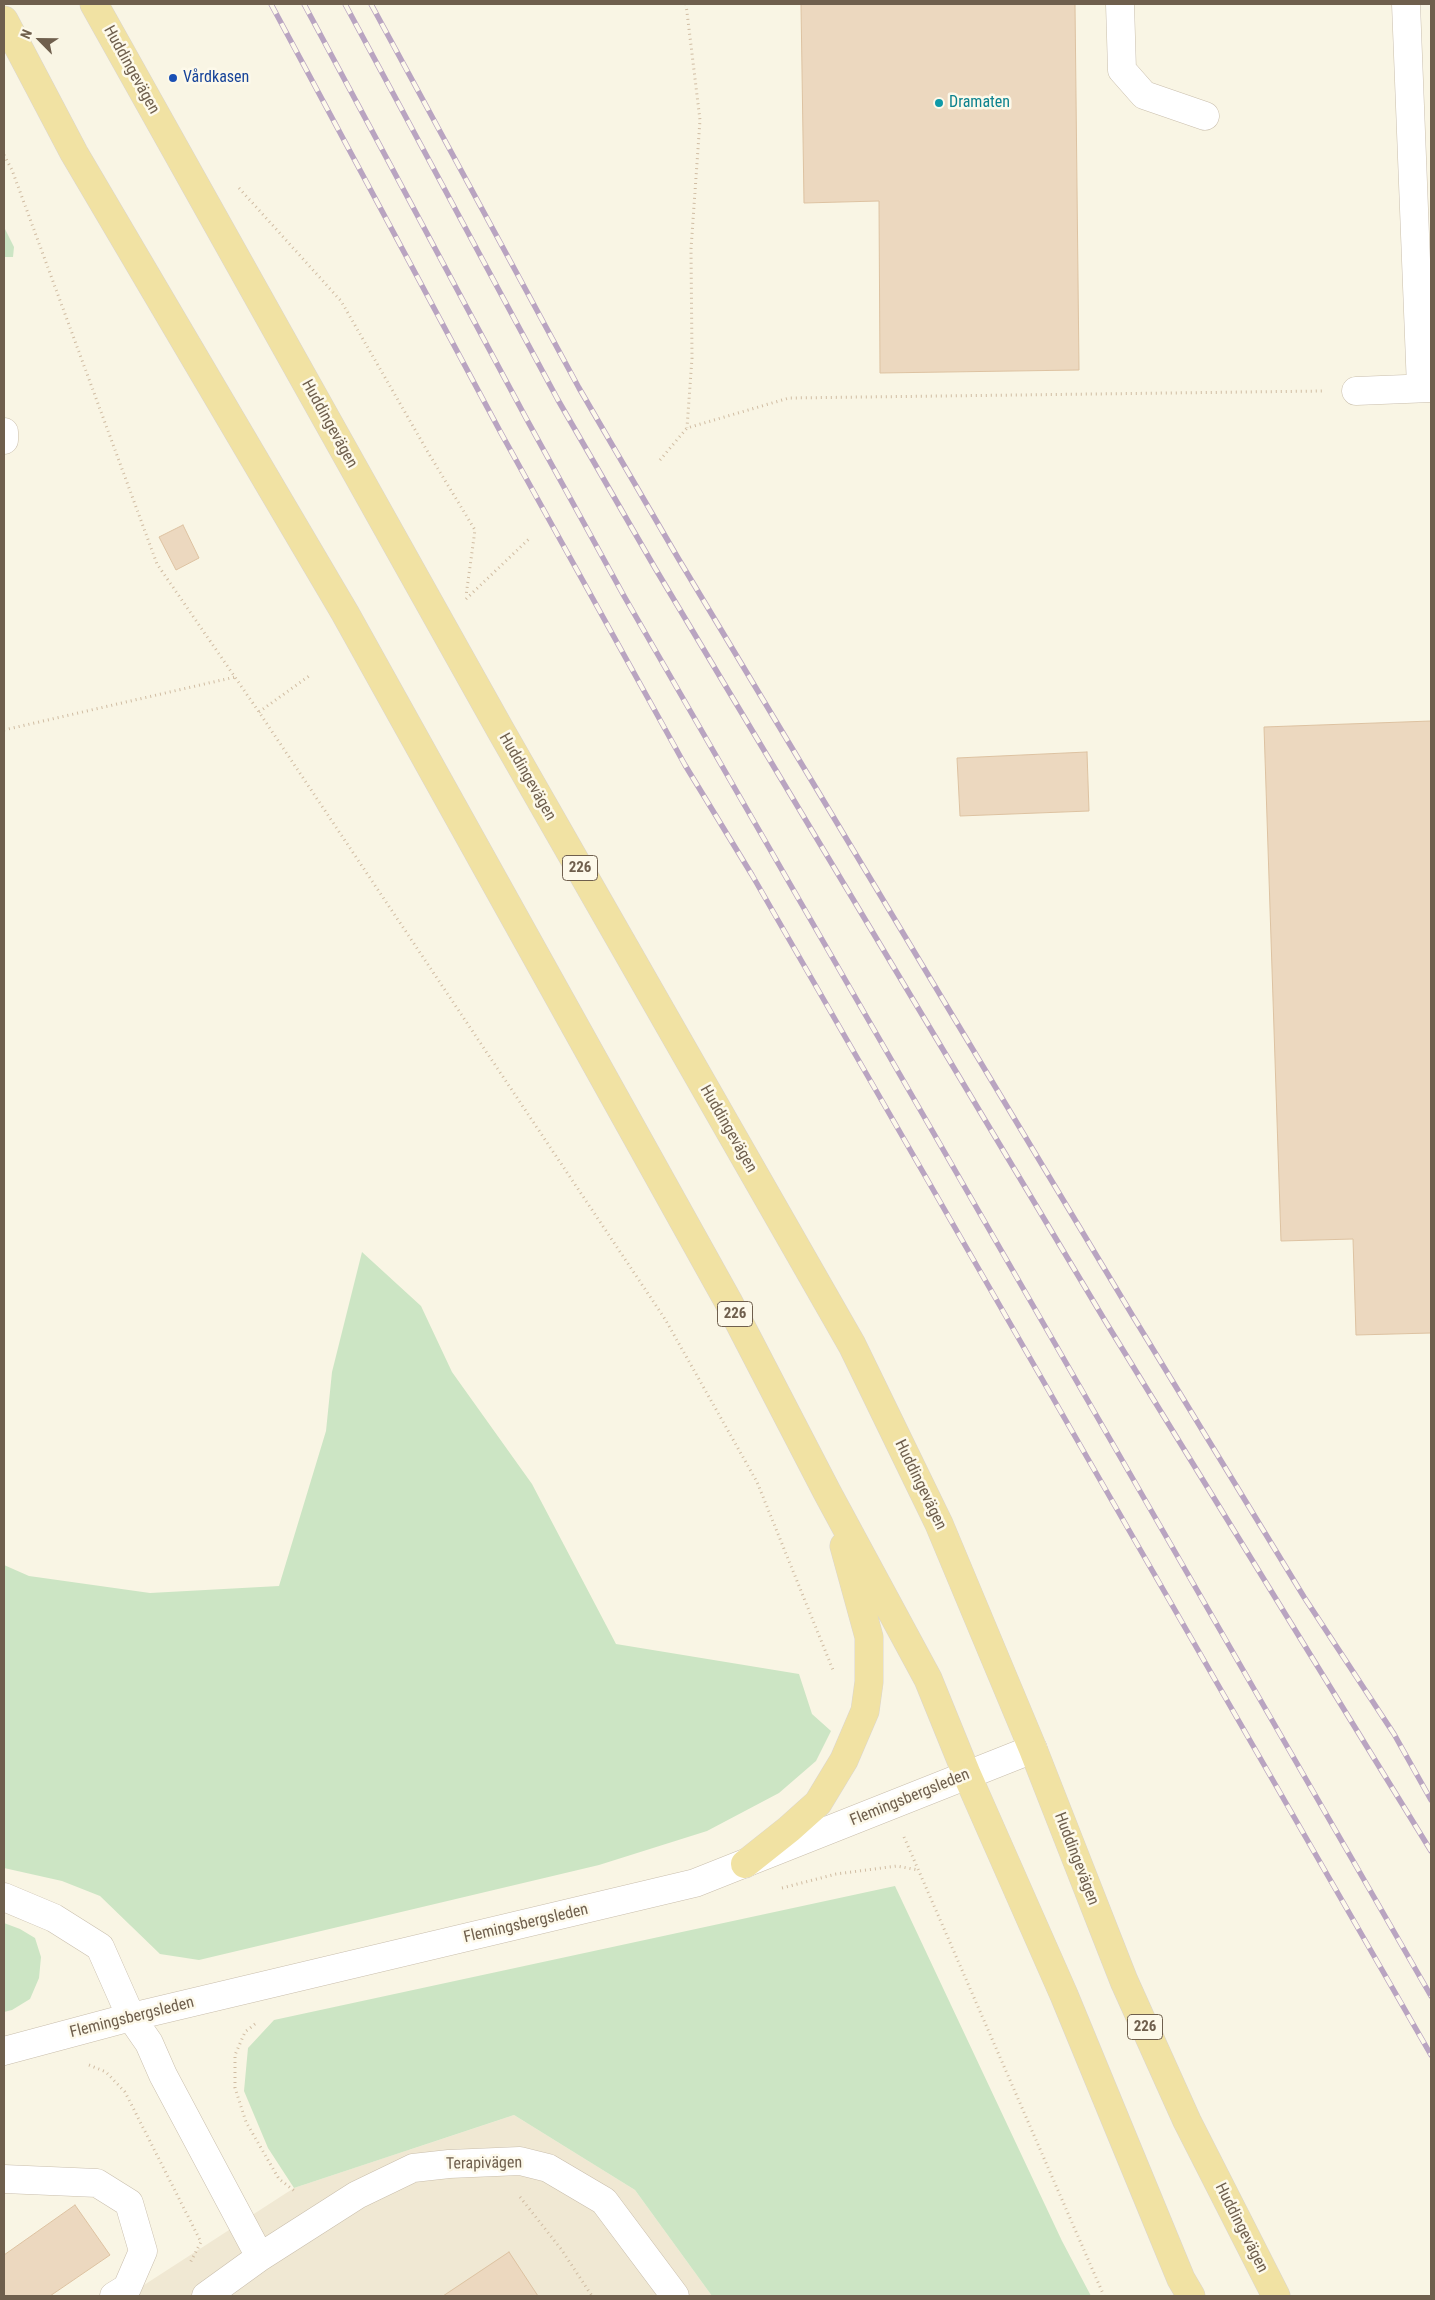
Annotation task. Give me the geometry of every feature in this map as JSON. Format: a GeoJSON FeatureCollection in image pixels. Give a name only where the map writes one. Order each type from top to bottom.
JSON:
{"type":"FeatureCollection","features":[{"type":"Feature","properties":{"kind":"main road","name":"Huddingevägen"},"geometry":{"type":"LineString","coordinates":[[94,4],[501,731],[852,1345],[940,1524],[1033,1749],[1124,1981],[1187,2120],[1276,2296]]}},
{"type":"Feature","properties":{"kind":"main road","name":"226"},"geometry":{"type":"LineString","coordinates":[[4,20],[74,153],[345,613],[728,1301],[827,1492],[928,1679],[967,1775],[1064,1995],[1181,2278],[1191,2296]]}},
{"type":"Feature","properties":{"kind":"main road"},"geometry":{"type":"LineString","coordinates":[[745,1864],[818,1803],[844,1760],[865,1711],[869,1682],[869,1637],[827,1492]]}},
{"type":"Feature","properties":{"kind":"street"},"geometry":{"type":"LineString","coordinates":[[1120,4],[1122,70],[1144,94],[1205,116]]}},
{"type":"Feature","properties":{"kind":"street"},"geometry":{"type":"LineString","coordinates":[[1356,391],[1426,388],[1420,333],[1406,4]]}},
{"type":"Feature","properties":{"kind":"street"},"geometry":{"type":"LineString","coordinates":[[4,432],[4,440]]}},
{"type":"Feature","properties":{"kind":"street","name":"Flemingsbergsleden"},"geometry":{"type":"LineString","coordinates":[[4,2051],[131,2017],[695,1883],[1033,1749]]}},
{"type":"Feature","properties":{"kind":"street"},"geometry":{"type":"LineString","coordinates":[[4,1897],[54,1918],[100,1947],[131,2017],[149,2042],[163,2075],[260,2257]]}},
{"type":"Feature","properties":{"kind":"street","name":"Terapivägen"},"geometry":{"type":"LineString","coordinates":[[206,2296],[260,2257],[357,2196],[413,2168],[448,2164],[520,2161],[548,2168],[604,2201],[675,2296]]}},
{"type":"Feature","properties":{"kind":"street"},"geometry":{"type":"LineString","coordinates":[[4,2180],[97,2183],[129,2203],[143,2251],[127,2288],[114,2296]]}},
{"type":"Feature","properties":{"kind":"path"},"geometry":{"type":"LineString","coordinates":[[686,4],[700,120],[691,249],[692,358],[687,428]]}},
{"type":"Feature","properties":{"kind":"path"},"geometry":{"type":"LineString","coordinates":[[4,155],[12,170],[157,564],[259,712],[665,1319],[757,1482],[835,1674]]}},
{"type":"Feature","properties":{"kind":"path"},"geometry":{"type":"LineString","coordinates":[[234,182],[341,301],[475,530],[466,599],[531,537]]}},
{"type":"Feature","properties":{"kind":"path"},"geometry":{"type":"LineString","coordinates":[[660,460],[687,428],[789,398],[1356,391]]}},
{"type":"Feature","properties":{"kind":"path"},"geometry":{"type":"LineString","coordinates":[[259,712],[309,676]]}},
{"type":"Feature","properties":{"kind":"path"},"geometry":{"type":"LineString","coordinates":[[4,730],[235,677]]}},
{"type":"Feature","properties":{"kind":"path"},"geometry":{"type":"LineString","coordinates":[[911,1853],[1104,2296]]}},
{"type":"Feature","properties":{"kind":"path"},"geometry":{"type":"LineString","coordinates":[[260,2020],[245,2032],[235,2055],[235,2088],[246,2122],[279,2179],[298,2193]]}},
{"type":"Feature","properties":{"kind":"path"},"geometry":{"type":"LineString","coordinates":[[84,2063],[106,2072],[125,2092],[201,2242],[188,2266]]}},
{"type":"Feature","properties":{"kind":"path"},"geometry":{"type":"LineString","coordinates":[[520,2161],[516,2190],[561,2249],[592,2296]]}},
{"type":"Feature","properties":{"kind":"shaded area"},"geometry":{"type":"Polygon","coordinates":[[[514,2115],[635,2190],[712,2296],[127,2296],[294,2188],[514,2115]]]}},
{"type":"Feature","properties":{"kind":"green space"},"geometry":{"type":"Polygon","coordinates":[[[4,227],[14,247],[13,257],[4,257],[4,227]]]}},
{"type":"Feature","properties":{"kind":"green space"},"geometry":{"type":"Polygon","coordinates":[[[362,1252],[421,1306],[452,1372],[532,1484],[616,1644],[799,1674],[812,1714],[831,1731],[816,1761],[779,1793],[707,1831],[599,1865],[199,1960],[160,1954],[100,1896],[62,1881],[4,1868],[4,1565],[29,1576],[150,1593],[279,1586],[326,1431],[332,1372],[362,1252]]]}},
{"type":"Feature","properties":{"kind":"green space"},"geometry":{"type":"Polygon","coordinates":[[[895,1886],[1062,2241],[1091,2296],[712,2296],[635,2190],[514,2115],[294,2188],[268,2148],[244,2091],[248,2048],[274,2020],[895,1886]]]}},
{"type":"Feature","properties":{"kind":"green space"},"geometry":{"type":"Polygon","coordinates":[[[4,1923],[20,1929],[35,1938],[41,1957],[39,1978],[30,1999],[12,2010],[4,2012],[4,1923]]]}},
{"type":"Feature","properties":{"kind":"building","name":"Dramaten"},"geometry":{"type":"Polygon","coordinates":[[[801,4],[1075,4],[1079,370],[880,373],[879,201],[804,203],[801,4]]]}},
{"type":"Feature","properties":{"kind":"building"},"geometry":{"type":"Polygon","coordinates":[[[183,525],[199,558],[176,570],[159,537],[183,525]]]}},
{"type":"Feature","properties":{"kind":"building"},"geometry":{"type":"Polygon","coordinates":[[[1431,721],[1431,1333],[1356,1335],[1353,1239],[1281,1241],[1264,727],[1431,721]]]}},
{"type":"Feature","properties":{"kind":"building"},"geometry":{"type":"Polygon","coordinates":[[[1087,752],[1089,811],[960,816],[957,758],[1087,752]]]}},
{"type":"Feature","properties":{"kind":"building"},"geometry":{"type":"Polygon","coordinates":[[[75,2205],[110,2255],[50,2296],[4,2296],[4,2255],[75,2205]]]}},
{"type":"Feature","properties":{"kind":"building"},"geometry":{"type":"Polygon","coordinates":[[[509,2252],[538,2296],[443,2296],[509,2252]]]}},
{"type":"Feature","properties":{"kind":"railway"},"geometry":{"type":"LineString","coordinates":[[271,4],[501,433],[685,765],[752,875],[1431,2055]]}},
{"type":"Feature","properties":{"kind":"railway"},"geometry":{"type":"LineString","coordinates":[[304,4],[526,418],[624,596],[1431,1996]]}},
{"type":"Feature","properties":{"kind":"railway"},"geometry":{"type":"LineString","coordinates":[[345,4],[558,400],[655,568],[1107,1324],[1431,1851]]}},
{"type":"Feature","properties":{"kind":"railway"},"geometry":{"type":"LineString","coordinates":[[371,4],[579,388],[678,558],[1134,1318],[1304,1597],[1394,1734],[1431,1800]]}},
{"type":"Feature","properties":{"kind":"place","name":"Vårdkasen"},"geometry":{"type":"Point","coordinates":[173,78]}},
{"type":"Feature","properties":{"kind":"place","name":"Dramaten"},"geometry":{"type":"Point","coordinates":[939,103]}}]}
